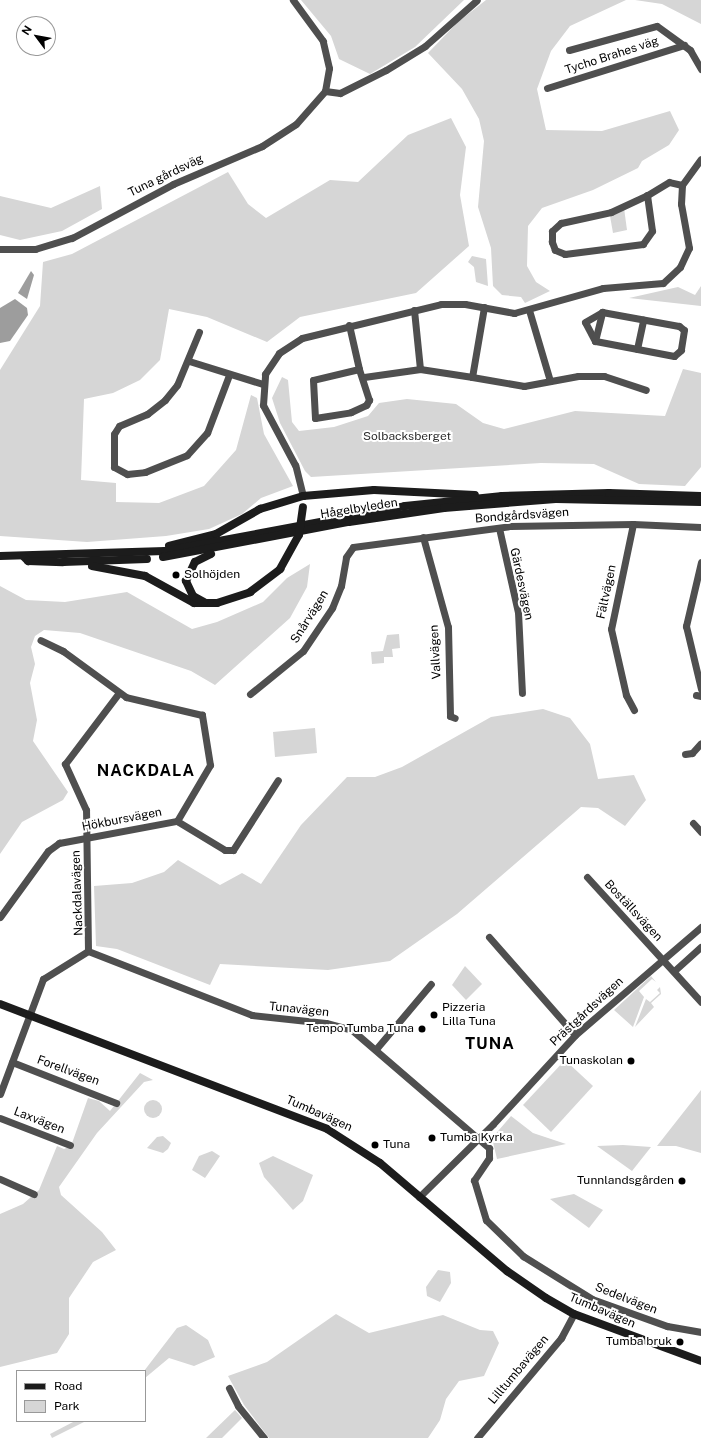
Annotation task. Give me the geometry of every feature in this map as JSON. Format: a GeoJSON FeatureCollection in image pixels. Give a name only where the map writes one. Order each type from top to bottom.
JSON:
{"type":"FeatureCollection","features":[{"type":"Feature","properties":{"kind":"main road"},"geometry":{"type":"LineString","coordinates":[[65,559],[203,539],[260,509],[303,496],[374,490],[502,496]]}},
{"type":"Feature","properties":{"kind":"main road","name":"Hågelbyleden"},"geometry":{"type":"LineString","coordinates":[[65,559],[172,550],[397,507],[502,496],[609,493],[701,496]]}},
{"type":"Feature","properties":{"kind":"main road"},"geometry":{"type":"LineString","coordinates":[[65,559],[134,573],[187,600],[209,603],[250,592],[280,569],[299,535],[303,496]]}},
{"type":"Feature","properties":{"kind":"main road","name":"Hågelbyleden"},"geometry":{"type":"LineString","coordinates":[[0,556],[120,562],[247,543],[350,522],[474,506],[556,499],[701,502]]}},
{"type":"Feature","properties":{"kind":"main road"},"geometry":{"type":"LineString","coordinates":[[209,603],[190,592],[186,581],[190,568],[205,556],[247,543]]}},
{"type":"Feature","properties":{"kind":"main road","name":"Tumbavägen"},"geometry":{"type":"LineString","coordinates":[[0,1004],[270,1106],[349,1141],[419,1197],[507,1271],[574,1314],[701,1361]]}},
{"type":"Feature","properties":{"kind":"main road","name":"Tumbavägen"},"geometry":{"type":"LineString","coordinates":[[676,1353],[701,1356]]}},
{"type":"Feature","properties":{"kind":"street","name":"Tuna gårdsväg"},"geometry":{"type":"LineString","coordinates":[[0,249],[35,250],[62,242],[180,181],[262,146],[304,117],[325,91],[329,68],[326,49],[293,0]]}},
{"type":"Feature","properties":{"kind":"street"},"geometry":{"type":"LineString","coordinates":[[325,91],[340,94],[425,46],[477,0]]}},
{"type":"Feature","properties":{"kind":"street","name":"Tycho Brahes väg"},"geometry":{"type":"LineString","coordinates":[[569,50],[657,26],[684,45],[701,69]]}},
{"type":"Feature","properties":{"kind":"street","name":"Tycho Brahes väg"},"geometry":{"type":"LineString","coordinates":[[547,88],[684,45]]}},
{"type":"Feature","properties":{"kind":"street"},"geometry":{"type":"LineString","coordinates":[[303,496],[295,465],[266,417],[263,384],[268,368],[286,347],[302,338],[349,325],[414,310],[453,303],[514,313],[529,310],[566,296],[610,287],[651,286],[673,276],[689,248],[681,197],[682,185],[701,159]]}},
{"type":"Feature","properties":{"kind":"street"},"geometry":{"type":"LineString","coordinates":[[647,195],[652,231],[643,244],[575,254],[555,250],[552,231],[561,223],[611,212],[647,195],[669,182],[682,185]]}},
{"type":"Feature","properties":{"kind":"street"},"geometry":{"type":"LineString","coordinates":[[472,377],[484,308]]}},
{"type":"Feature","properties":{"kind":"street"},"geometry":{"type":"LineString","coordinates":[[414,310],[420,369]]}},
{"type":"Feature","properties":{"kind":"street"},"geometry":{"type":"LineString","coordinates":[[529,310],[550,381]]}},
{"type":"Feature","properties":{"kind":"street"},"geometry":{"type":"LineString","coordinates":[[595,341],[602,312]]}},
{"type":"Feature","properties":{"kind":"street"},"geometry":{"type":"LineString","coordinates":[[602,312],[684,330],[681,350],[674,356],[595,341],[585,322],[602,312]]}},
{"type":"Feature","properties":{"kind":"street"},"geometry":{"type":"LineString","coordinates":[[637,349],[643,320]]}},
{"type":"Feature","properties":{"kind":"street"},"geometry":{"type":"LineString","coordinates":[[349,325],[359,369],[364,377],[369,400],[363,408],[316,418],[313,380],[359,369]]}},
{"type":"Feature","properties":{"kind":"street"},"geometry":{"type":"LineString","coordinates":[[199,332],[189,361],[166,400],[147,414],[119,426],[114,434],[117,471],[127,474],[166,466],[200,444],[229,375]]}},
{"type":"Feature","properties":{"kind":"street"},"geometry":{"type":"LineString","coordinates":[[189,361],[229,375],[263,384]]}},
{"type":"Feature","properties":{"kind":"street"},"geometry":{"type":"LineString","coordinates":[[364,377],[420,369],[520,386],[550,381],[604,376],[646,390]]}},
{"type":"Feature","properties":{"kind":"street","name":"Bondgårdsvägen"},"geometry":{"type":"LineString","coordinates":[[348,553],[353,547],[423,536],[499,528],[633,524],[701,527]]}},
{"type":"Feature","properties":{"kind":"street","name":"Fältvägen"},"geometry":{"type":"LineString","coordinates":[[633,524],[611,629],[626,695],[634,710]]}},
{"type":"Feature","properties":{"kind":"street","name":"Gärdesvägen"},"geometry":{"type":"LineString","coordinates":[[499,528],[518,612],[522,694]]}},
{"type":"Feature","properties":{"kind":"street","name":"Vallvägen"},"geometry":{"type":"LineString","coordinates":[[423,536],[448,627],[450,716],[455,718]]}},
{"type":"Feature","properties":{"kind":"street","name":"Snårvägen"},"geometry":{"type":"LineString","coordinates":[[250,694],[303,651],[335,601],[348,553]]}},
{"type":"Feature","properties":{"kind":"street"},"geometry":{"type":"LineString","coordinates":[[699,693],[686,626],[701,562]]}},
{"type":"Feature","properties":{"kind":"street","name":"Hökbursvägen"},"geometry":{"type":"LineString","coordinates":[[0,917],[48,851],[65,841],[177,821],[208,771],[204,718],[195,712],[118,694],[63,651],[40,640]]}},
{"type":"Feature","properties":{"kind":"street","name":"Nackdalavägen"},"geometry":{"type":"LineString","coordinates":[[0,1094],[28,1014],[46,976],[88,951],[86,810],[66,764],[118,694]]}},
{"type":"Feature","properties":{"kind":"street"},"geometry":{"type":"LineString","coordinates":[[685,754],[701,743]]}},
{"type":"Feature","properties":{"kind":"street"},"geometry":{"type":"LineString","coordinates":[[177,821],[225,850],[233,850],[278,780]]}},
{"type":"Feature","properties":{"kind":"street"},"geometry":{"type":"LineString","coordinates":[[693,822],[701,832]]}},
{"type":"Feature","properties":{"kind":"street","name":"Boställsvägen"},"geometry":{"type":"LineString","coordinates":[[587,877],[701,1002]]}},
{"type":"Feature","properties":{"kind":"street","name":"Prästgårdsvägen"},"geometry":{"type":"LineString","coordinates":[[419,1197],[479,1139],[575,1035],[701,927]]}},
{"type":"Feature","properties":{"kind":"street"},"geometry":{"type":"LineString","coordinates":[[489,937],[575,1035]]}},
{"type":"Feature","properties":{"kind":"street"},"geometry":{"type":"LineString","coordinates":[[674,972],[701,947]]}},
{"type":"Feature","properties":{"kind":"street","name":"Tunavägen"},"geometry":{"type":"LineString","coordinates":[[88,951],[252,1015],[347,1028],[376,1049],[479,1139]]}},
{"type":"Feature","properties":{"kind":"street"},"geometry":{"type":"LineString","coordinates":[[376,1049],[431,984]]}},
{"type":"Feature","properties":{"kind":"street","name":"Forellvägen"},"geometry":{"type":"LineString","coordinates":[[12,1062],[116,1103]]}},
{"type":"Feature","properties":{"kind":"street","name":"Laxvägen"},"geometry":{"type":"LineString","coordinates":[[0,1118],[70,1145]]}},
{"type":"Feature","properties":{"kind":"street","name":"Sedelvägen"},"geometry":{"type":"LineString","coordinates":[[479,1139],[490,1152],[474,1180],[486,1220],[523,1256],[548,1273],[610,1307],[667,1326],[701,1332]]}},
{"type":"Feature","properties":{"kind":"street"},"geometry":{"type":"LineString","coordinates":[[0,1179],[34,1194]]}},
{"type":"Feature","properties":{"kind":"street","name":"Lilltumbavägen"},"geometry":{"type":"LineString","coordinates":[[477,1438],[560,1338],[574,1314]]}},
{"type":"Feature","properties":{"kind":"street"},"geometry":{"type":"LineString","coordinates":[[229,1388],[238,1406],[264,1438]]}},
{"type":"Feature","properties":{"kind":"green space"},"geometry":{"type":"Polygon","coordinates":[[[301,0],[464,0],[415,47],[370,74],[339,59],[331,36],[301,0]]]}},
{"type":"Feature","properties":{"kind":"green space"},"geometry":{"type":"Polygon","coordinates":[[[486,0],[626,0],[570,26],[551,51],[537,89],[546,130],[602,131],[670,111],[679,130],[669,145],[642,161],[638,168],[593,190],[542,208],[528,226],[527,266],[536,282],[550,291],[525,303],[521,297],[502,295],[493,286],[491,248],[478,207],[484,141],[479,119],[462,89],[428,53],[458,22],[486,0]]]}},
{"type":"Feature","properties":{"kind":"green space"},"geometry":{"type":"Polygon","coordinates":[[[635,0],[701,0],[701,24],[662,4],[635,0]]]}},
{"type":"Feature","properties":{"kind":"green space"},"geometry":{"type":"Polygon","coordinates":[[[451,118],[466,147],[460,195],[469,246],[416,293],[300,317],[267,342],[207,317],[169,309],[160,360],[140,380],[113,393],[84,399],[81,480],[116,483],[116,502],[159,503],[204,486],[236,450],[251,395],[257,398],[264,434],[293,486],[261,498],[242,514],[209,529],[166,536],[87,542],[0,536],[0,370],[40,306],[43,262],[72,254],[228,172],[248,204],[266,218],[330,180],[358,182],[408,135],[451,118]]]}},
{"type":"Feature","properties":{"kind":"green space"},"geometry":{"type":"Polygon","coordinates":[[[100,186],[102,209],[62,231],[20,240],[0,235],[0,196],[51,208],[100,186]]]}},
{"type":"Feature","properties":{"kind":"green space"},"geometry":{"type":"Polygon","coordinates":[[[624,208],[627,230],[613,233],[610,216],[624,208]]]}},
{"type":"Feature","properties":{"kind":"green space"},"geometry":{"type":"Polygon","coordinates":[[[472,256],[486,259],[488,286],[476,282],[474,267],[468,262],[472,256]]]}},
{"type":"Feature","properties":{"kind":"green space"},"geometry":{"type":"Polygon","coordinates":[[[701,286],[701,306],[629,298],[678,287],[695,295],[701,286]]]}},
{"type":"Feature","properties":{"kind":"green space","name":"Solbacksberget"},"geometry":{"type":"Polygon","coordinates":[[[683,369],[701,373],[701,467],[685,486],[639,484],[594,464],[541,463],[311,477],[305,471],[280,423],[272,398],[282,377],[288,380],[292,422],[299,431],[334,427],[368,416],[379,403],[407,399],[456,404],[483,423],[504,429],[575,411],[665,416],[683,369]]]}},
{"type":"Feature","properties":{"kind":"green space"},"geometry":{"type":"Polygon","coordinates":[[[310,564],[307,587],[290,618],[215,685],[191,671],[80,633],[44,630],[35,636],[31,647],[35,664],[30,683],[37,720],[33,741],[68,792],[63,800],[22,822],[0,854],[0,586],[26,600],[65,602],[127,592],[192,629],[217,622],[263,602],[287,578],[310,564]]]}},
{"type":"Feature","properties":{"kind":"green space"},"geometry":{"type":"Polygon","coordinates":[[[399,634],[400,648],[392,649],[393,657],[384,657],[384,663],[372,664],[371,652],[383,651],[387,635],[399,634]]]}},
{"type":"Feature","properties":{"kind":"green space"},"geometry":{"type":"Polygon","coordinates":[[[543,709],[570,718],[590,744],[598,779],[634,775],[646,800],[625,826],[598,808],[581,807],[457,914],[390,961],[328,970],[220,964],[210,985],[117,949],[96,946],[94,886],[132,883],[164,872],[178,860],[220,885],[242,873],[261,884],[301,825],[347,777],[375,777],[402,767],[491,717],[543,709]]]}},
{"type":"Feature","properties":{"kind":"green space"},"geometry":{"type":"Polygon","coordinates":[[[315,728],[317,753],[275,757],[273,732],[315,728]]]}},
{"type":"Feature","properties":{"kind":"green space"},"geometry":{"type":"Polygon","coordinates":[[[465,966],[482,984],[466,1000],[452,985],[465,966]]]}},
{"type":"Feature","properties":{"kind":"green space"},"geometry":{"type":"Polygon","coordinates":[[[651,976],[656,982],[652,979],[639,991],[644,997],[633,1027],[614,1010],[651,976]]]}},
{"type":"Feature","properties":{"kind":"green space"},"geometry":{"type":"Polygon","coordinates":[[[660,987],[661,994],[651,1003],[654,1007],[635,1027],[646,999],[650,1002],[660,993],[657,990],[660,987]]]}},
{"type":"Feature","properties":{"kind":"green space"},"geometry":{"type":"Polygon","coordinates":[[[565,1060],[593,1086],[551,1132],[523,1105],[565,1060]]]}},
{"type":"Feature","properties":{"kind":"green space"},"geometry":{"type":"Polygon","coordinates":[[[140,1073],[153,1080],[144,1082],[97,1133],[59,1187],[61,1195],[102,1232],[116,1250],[93,1262],[69,1298],[69,1334],[57,1353],[0,1367],[0,1214],[23,1204],[39,1190],[57,1146],[64,1149],[71,1146],[88,1098],[99,1101],[110,1111],[140,1073]]]}},
{"type":"Feature","properties":{"kind":"green space"},"geometry":{"type":"Polygon","coordinates":[[[701,1090],[701,1153],[676,1146],[657,1146],[701,1090]]]}},
{"type":"Feature","properties":{"kind":"green space"},"geometry":{"type":"Polygon","coordinates":[[[153,1100],[159,1103],[162,1109],[159,1115],[153,1118],[147,1115],[144,1109],[147,1103],[153,1100]]]}},
{"type":"Feature","properties":{"kind":"green space"},"geometry":{"type":"Polygon","coordinates":[[[511,1116],[533,1133],[566,1144],[497,1159],[492,1138],[511,1116]]]}},
{"type":"Feature","properties":{"kind":"green space"},"geometry":{"type":"Polygon","coordinates":[[[163,1136],[171,1143],[168,1149],[163,1153],[147,1148],[157,1137],[163,1136]]]}},
{"type":"Feature","properties":{"kind":"green space"},"geometry":{"type":"Polygon","coordinates":[[[623,1145],[651,1147],[632,1171],[597,1146],[623,1145]]]}},
{"type":"Feature","properties":{"kind":"green space"},"geometry":{"type":"Polygon","coordinates":[[[212,1151],[220,1156],[205,1178],[192,1170],[199,1156],[212,1151]]]}},
{"type":"Feature","properties":{"kind":"green space"},"geometry":{"type":"Polygon","coordinates":[[[273,1156],[313,1175],[303,1201],[293,1210],[264,1177],[259,1163],[273,1156]]]}},
{"type":"Feature","properties":{"kind":"green space"},"geometry":{"type":"Polygon","coordinates":[[[574,1194],[603,1210],[589,1228],[550,1199],[574,1194]]]}},
{"type":"Feature","properties":{"kind":"green space"},"geometry":{"type":"Polygon","coordinates":[[[438,1270],[450,1272],[451,1283],[440,1302],[427,1296],[426,1287],[438,1270]]]}},
{"type":"Feature","properties":{"kind":"green space"},"geometry":{"type":"Polygon","coordinates":[[[336,1314],[369,1333],[443,1315],[480,1330],[493,1331],[499,1343],[484,1376],[459,1381],[446,1399],[440,1420],[428,1438],[269,1438],[244,1405],[228,1376],[267,1362],[336,1314]]]}},
{"type":"Feature","properties":{"kind":"green space"},"geometry":{"type":"Polygon","coordinates":[[[186,1325],[208,1340],[215,1357],[194,1366],[169,1358],[146,1377],[146,1370],[145,1370],[177,1328],[186,1325]]]}},
{"type":"Feature","properties":{"kind":"green space"},"geometry":{"type":"Polygon","coordinates":[[[235,1410],[242,1418],[222,1438],[206,1438],[235,1410]]]}},
{"type":"Feature","properties":{"kind":"green space"},"geometry":{"type":"Polygon","coordinates":[[[73,1422],[84,1422],[52,1438],[50,1434],[73,1422]]]}},
{"type":"Feature","properties":{"kind":"shaded area"},"geometry":{"type":"Polygon","coordinates":[[[31,271],[34,275],[27,299],[18,293],[31,271]]]}},
{"type":"Feature","properties":{"kind":"shaded area"},"geometry":{"type":"Polygon","coordinates":[[[15,299],[27,308],[28,315],[10,341],[0,343],[0,308],[15,299]]]}},
{"type":"Feature","properties":{"kind":"place","name":"Solhöjden"},"geometry":{"type":"Point","coordinates":[176,575]}},
{"type":"Feature","properties":{"kind":"place","name":"Pizzeria Lilla Tuna"},"geometry":{"type":"Point","coordinates":[434,1015]}},
{"type":"Feature","properties":{"kind":"place","name":"Tempo Tumba Tuna"},"geometry":{"type":"Point","coordinates":[422,1029]}},
{"type":"Feature","properties":{"kind":"place","name":"Tunaskolan"},"geometry":{"type":"Point","coordinates":[631,1061]}},
{"type":"Feature","properties":{"kind":"place","name":"Tumba Kyrka"},"geometry":{"type":"Point","coordinates":[432,1138]}},
{"type":"Feature","properties":{"kind":"place","name":"Tuna"},"geometry":{"type":"Point","coordinates":[375,1145]}},
{"type":"Feature","properties":{"kind":"place","name":"Tunnlandsgården"},"geometry":{"type":"Point","coordinates":[682,1181]}},
{"type":"Feature","properties":{"kind":"place","name":"Tumba bruk"},"geometry":{"type":"Point","coordinates":[680,1342]}},
{"type":"Feature","properties":{"kind":"district","name":"NACKDALA"},"geometry":{"type":"Point","coordinates":[146,771]}},
{"type":"Feature","properties":{"kind":"district","name":"TUNA"},"geometry":{"type":"Point","coordinates":[490,1044]}}]}
